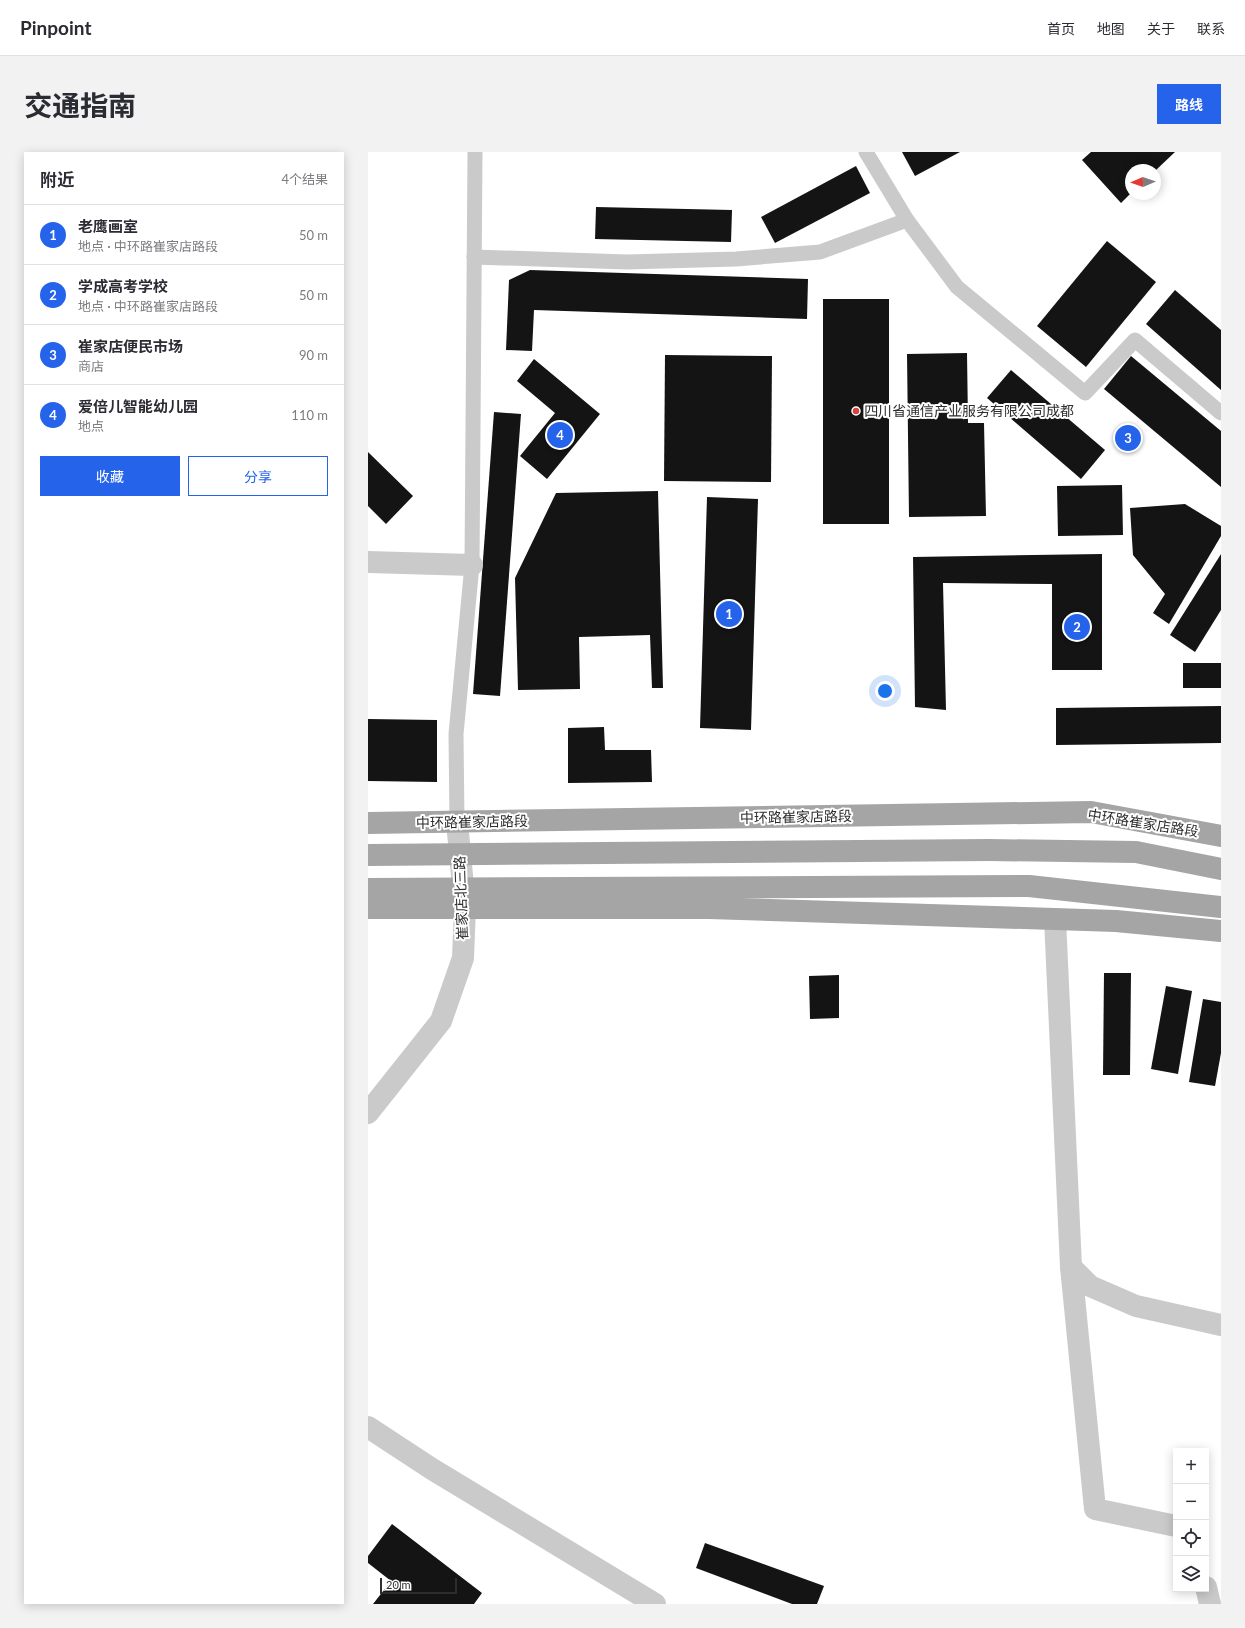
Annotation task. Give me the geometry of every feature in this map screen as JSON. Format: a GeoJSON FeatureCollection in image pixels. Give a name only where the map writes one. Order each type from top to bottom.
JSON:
{"type":"FeatureCollection","features":[{"type":"Feature","properties":{"kind":"main road","name":"中环路崔家店路段"},"geometry":{"type":"LineString","coordinates":[[368,823],[1091,812],[1221,836]]}},
{"type":"Feature","properties":{"kind":"main road"},"geometry":{"type":"LineString","coordinates":[[368,855],[989,850],[1136,852],[1221,869]]}},
{"type":"Feature","properties":{"kind":"main road"},"geometry":{"type":"LineString","coordinates":[[368,889],[1029,886],[1221,907]]}},
{"type":"Feature","properties":{"kind":"main road"},"geometry":{"type":"LineString","coordinates":[[368,908],[710,908],[1116,921],[1221,931]]}},
{"type":"Feature","properties":{"kind":"street"},"geometry":{"type":"LineString","coordinates":[[368,562],[472,565]]}},
{"type":"Feature","properties":{"kind":"street","name":"崔家店北三路"},"geometry":{"type":"LineString","coordinates":[[368,1113],[441,1021],[463,958],[465,907],[457,822]]}},
{"type":"Feature","properties":{"kind":"street"},"geometry":{"type":"LineString","coordinates":[[1055,919],[1071,1267],[1095,1509],[1173,1525]]}},
{"type":"Feature","properties":{"kind":"street"},"geometry":{"type":"LineString","coordinates":[[1071,1267],[1090,1286],[1136,1306],[1221,1325]]}},
{"type":"Feature","properties":{"kind":"street"},"geometry":{"type":"LineString","coordinates":[[368,1427],[432,1470],[655,1604]]}},
{"type":"Feature","properties":{"kind":"street"},"geometry":{"type":"LineString","coordinates":[[1207,1592],[1210,1604]]}},
{"type":"Feature","properties":{"kind":"lane"},"geometry":{"type":"LineString","coordinates":[[457,822],[456,734],[472,565],[475,152]]}},
{"type":"Feature","properties":{"kind":"lane"},"geometry":{"type":"LineString","coordinates":[[866,152],[907,220],[957,287],[1085,393],[1135,340],[1221,413]]}},
{"type":"Feature","properties":{"kind":"lane"},"geometry":{"type":"LineString","coordinates":[[474,257],[627,262],[736,259],[820,252],[907,220]]}},
{"type":"Feature","properties":{"kind":"building"},"geometry":{"type":"Polygon","coordinates":[[[902,152],[960,152],[915,176],[902,152]]]}},
{"type":"Feature","properties":{"kind":"building"},"geometry":{"type":"Polygon","coordinates":[[[1091,152],[1175,152],[1161,165],[1161,164],[1125,164],[1125,199],[1121,203],[1082,160],[1091,152]]]}},
{"type":"Feature","properties":{"kind":"building"},"geometry":{"type":"Polygon","coordinates":[[[856,166],[870,193],[775,243],[761,217],[856,166]]]}},
{"type":"Feature","properties":{"kind":"building"},"geometry":{"type":"Polygon","coordinates":[[[596,207],[732,210],[731,242],[595,239],[596,207]]]}},
{"type":"Feature","properties":{"kind":"building"},"geometry":{"type":"Polygon","coordinates":[[[1107,241],[1156,282],[1086,367],[1037,326],[1107,241]]]}},
{"type":"Feature","properties":{"kind":"building"},"geometry":{"type":"Polygon","coordinates":[[[530,270],[808,279],[807,319],[534,310],[532,351],[506,350],[509,280],[530,270]]]}},
{"type":"Feature","properties":{"kind":"building"},"geometry":{"type":"Polygon","coordinates":[[[1175,290],[1221,330],[1221,390],[1146,324],[1175,290]]]}},
{"type":"Feature","properties":{"kind":"building","name":"四川省通信产业服务有限公司成都"},"geometry":{"type":"Polygon","coordinates":[[[823,299],[889,299],[889,524],[823,524],[823,299]]]}},
{"type":"Feature","properties":{"kind":"building"},"geometry":{"type":"Polygon","coordinates":[[[967,353],[968,423],[984,423],[986,516],[909,517],[907,354],[967,353]]]}},
{"type":"Feature","properties":{"kind":"building"},"geometry":{"type":"Polygon","coordinates":[[[665,355],[772,356],[771,482],[664,481],[665,355]]]}},
{"type":"Feature","properties":{"kind":"building"},"geometry":{"type":"Polygon","coordinates":[[[1131,356],[1221,431],[1221,487],[1104,389],[1131,356]]]}},
{"type":"Feature","properties":{"kind":"building"},"geometry":{"type":"Polygon","coordinates":[[[534,359],[600,414],[547,479],[520,456],[555,413],[517,381],[534,359]]]}},
{"type":"Feature","properties":{"kind":"building"},"geometry":{"type":"Polygon","coordinates":[[[1011,370],[1105,450],[1081,479],[987,398],[1011,370]]]}},
{"type":"Feature","properties":{"kind":"building"},"geometry":{"type":"Polygon","coordinates":[[[494,412],[521,414],[500,696],[473,694],[494,412]]]}},
{"type":"Feature","properties":{"kind":"building"},"geometry":{"type":"Polygon","coordinates":[[[368,452],[413,496],[386,524],[368,506],[368,452]]]}},
{"type":"Feature","properties":{"kind":"building"},"geometry":{"type":"Polygon","coordinates":[[[1122,485],[1123,535],[1058,536],[1057,486],[1122,485]]]}},
{"type":"Feature","properties":{"kind":"building"},"geometry":{"type":"Polygon","coordinates":[[[658,491],[663,688],[652,688],[650,635],[579,637],[580,689],[518,690],[515,578],[556,493],[658,491]]]}},
{"type":"Feature","properties":{"kind":"building"},"geometry":{"type":"Polygon","coordinates":[[[707,497],[758,499],[751,730],[700,728],[707,497]]]}},
{"type":"Feature","properties":{"kind":"building"},"geometry":{"type":"Polygon","coordinates":[[[1185,504],[1221,526],[1221,536],[1169,624],[1153,613],[1165,594],[1133,555],[1130,508],[1185,504]]]}},
{"type":"Feature","properties":{"kind":"building"},"geometry":{"type":"Polygon","coordinates":[[[1102,554],[1102,670],[1052,670],[1052,584],[943,583],[946,710],[915,707],[913,557],[1102,554]]]}},
{"type":"Feature","properties":{"kind":"building"},"geometry":{"type":"Polygon","coordinates":[[[1221,554],[1221,610],[1195,652],[1170,635],[1221,554]]]}},
{"type":"Feature","properties":{"kind":"building"},"geometry":{"type":"Polygon","coordinates":[[[1183,663],[1221,663],[1221,688],[1183,688],[1183,663]]]}},
{"type":"Feature","properties":{"kind":"building"},"geometry":{"type":"Polygon","coordinates":[[[1221,706],[1221,743],[1056,745],[1056,708],[1221,706]]]}},
{"type":"Feature","properties":{"kind":"building"},"geometry":{"type":"Polygon","coordinates":[[[368,719],[437,720],[437,782],[368,781],[368,719]]]}},
{"type":"Feature","properties":{"kind":"building"},"geometry":{"type":"Polygon","coordinates":[[[604,727],[605,750],[651,750],[652,782],[568,783],[568,728],[604,727]]]}},
{"type":"Feature","properties":{"kind":"building"},"geometry":{"type":"Polygon","coordinates":[[[1104,973],[1131,973],[1130,1075],[1103,1075],[1104,973]]]}},
{"type":"Feature","properties":{"kind":"building"},"geometry":{"type":"Polygon","coordinates":[[[839,975],[839,1018],[810,1019],[809,976],[839,975]]]}},
{"type":"Feature","properties":{"kind":"building"},"geometry":{"type":"Polygon","coordinates":[[[1166,986],[1192,991],[1178,1074],[1151,1069],[1166,986]]]}},
{"type":"Feature","properties":{"kind":"building"},"geometry":{"type":"Polygon","coordinates":[[[1203,999],[1221,1002],[1221,1053],[1215,1086],[1189,1082],[1203,999]]]}},
{"type":"Feature","properties":{"kind":"building"},"geometry":{"type":"Polygon","coordinates":[[[392,1524],[482,1593],[474,1604],[373,1604],[391,1581],[368,1563],[368,1556],[392,1524]]]}},
{"type":"Feature","properties":{"kind":"building"},"geometry":{"type":"Polygon","coordinates":[[[705,1543],[824,1586],[817,1604],[792,1604],[696,1568],[705,1543]]]}},
{"type":"Feature","properties":{"kind":"place","name":"四川省通信产业服务有限公司成都"},"geometry":{"type":"Point","coordinates":[856,411]}},
{"type":"Feature","properties":{"kind":"place","name":"爱倍儿智能幼儿园"},"geometry":{"type":"Point","coordinates":[560,435]}},
{"type":"Feature","properties":{"kind":"place","name":"崔家店便民市场"},"geometry":{"type":"Point","coordinates":[1128,438]}},
{"type":"Feature","properties":{"kind":"place","name":"老鹰画室"},"geometry":{"type":"Point","coordinates":[729,614]}},
{"type":"Feature","properties":{"kind":"place","name":"学成高考学校"},"geometry":{"type":"Point","coordinates":[1077,627]}}]}
